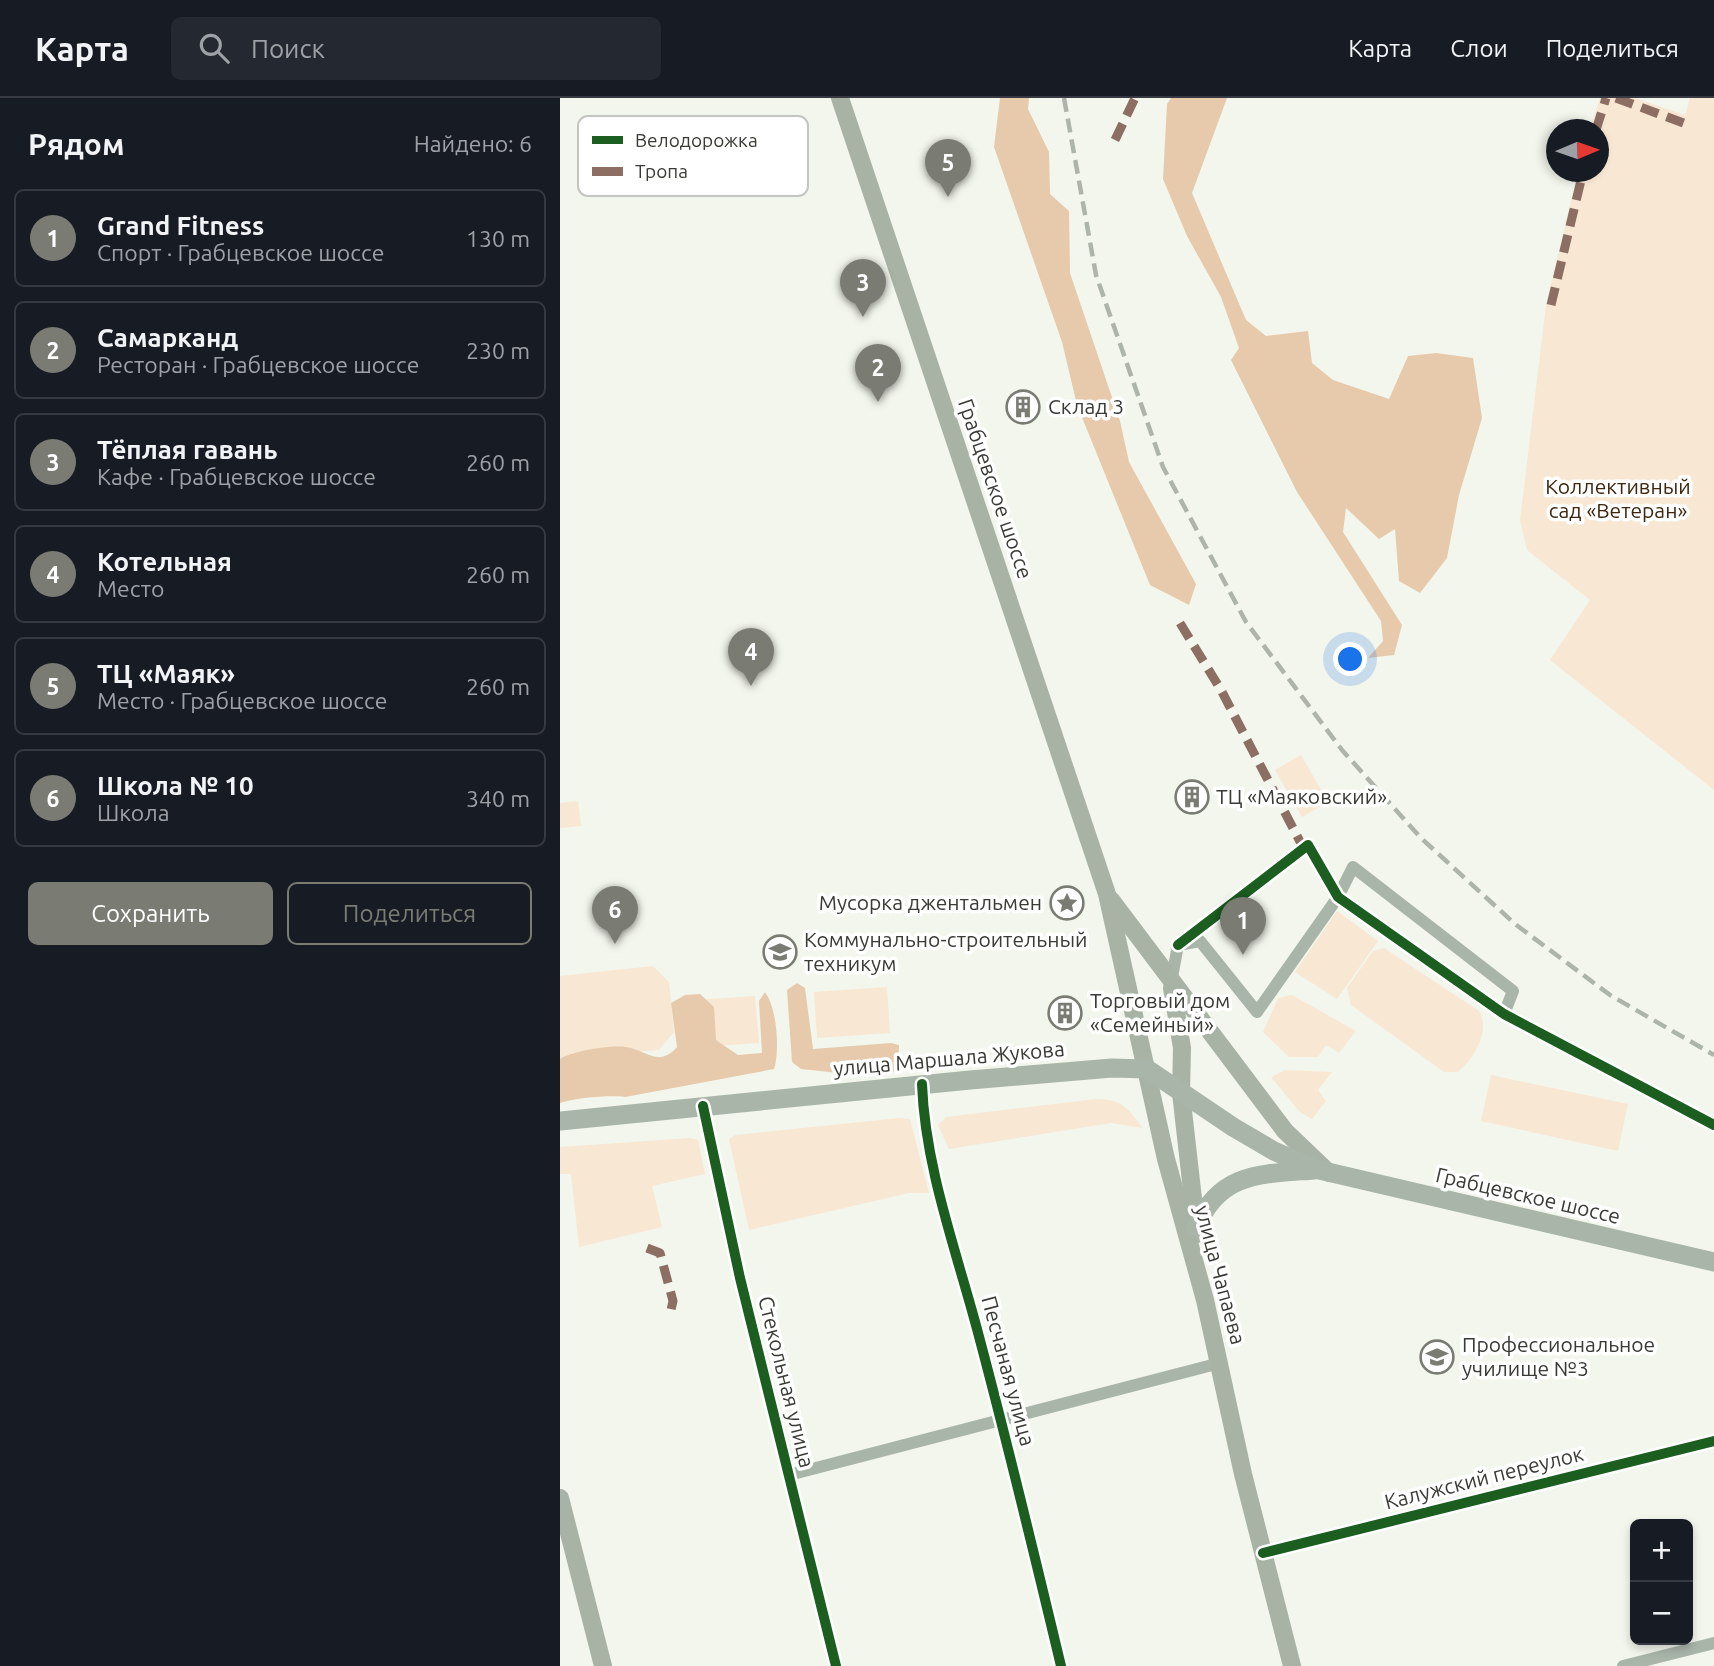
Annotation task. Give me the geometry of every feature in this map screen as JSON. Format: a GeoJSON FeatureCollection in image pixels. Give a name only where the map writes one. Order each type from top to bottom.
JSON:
{"type":"FeatureCollection","features":[{"type":"Feature","properties":{"kind":"main road","name":"Грабцевское шоссе"},"geometry":{"type":"LineString","coordinates":[[840,98],[1107,894]]}},
{"type":"Feature","properties":{"kind":"main road"},"geometry":{"type":"LineString","coordinates":[[1107,894],[1171,983],[1285,1131],[1323,1172]]}},
{"type":"Feature","properties":{"kind":"main road","name":"улица Чапаева"},"geometry":{"type":"LineString","coordinates":[[1107,894],[1166,1159],[1205,1300],[1292,1666]]}},
{"type":"Feature","properties":{"kind":"main road"},"geometry":{"type":"LineString","coordinates":[[1171,983],[1182,1048],[1181,1093],[1205,1300]]}},
{"type":"Feature","properties":{"kind":"main road","name":"улица Маршала Жукова"},"geometry":{"type":"LineString","coordinates":[[560,1121],[922,1084],[1112,1068],[1147,1069]]}},
{"type":"Feature","properties":{"kind":"main road"},"geometry":{"type":"LineString","coordinates":[[1147,1069],[1274,1151],[1323,1172]]}},
{"type":"Feature","properties":{"kind":"main road","name":"Грабцевское шоссе"},"geometry":{"type":"LineString","coordinates":[[1323,1172],[1714,1262]]}},
{"type":"Feature","properties":{"kind":"main road"},"geometry":{"type":"LineString","coordinates":[[1196,1228],[1204,1210],[1230,1184],[1243,1178],[1323,1172]]}},
{"type":"Feature","properties":{"kind":"main road"},"geometry":{"type":"LineString","coordinates":[[560,1498],[603,1666]]}},
{"type":"Feature","properties":{"kind":"street"},"geometry":{"type":"LineString","coordinates":[[1171,983],[1178,945],[1308,845],[1338,897],[1504,1014],[1714,1125]]}},
{"type":"Feature","properties":{"kind":"street"},"geometry":{"type":"LineString","coordinates":[[1178,945],[1200,941],[1257,1012],[1338,897],[1353,867],[1513,991],[1504,1014]]}},
{"type":"Feature","properties":{"kind":"street","name":"Песчаная улица"},"geometry":{"type":"LineString","coordinates":[[922,1084],[934,1161],[1061,1666]]}},
{"type":"Feature","properties":{"kind":"street","name":"Стекольная улица"},"geometry":{"type":"LineString","coordinates":[[703,1106],[740,1278],[836,1666]]}},
{"type":"Feature","properties":{"kind":"street"},"geometry":{"type":"LineString","coordinates":[[789,1475],[1220,1363]]}},
{"type":"Feature","properties":{"kind":"street","name":"Калужский переулок"},"geometry":{"type":"LineString","coordinates":[[1263,1553],[1714,1441]]}},
{"type":"Feature","properties":{"kind":"street"},"geometry":{"type":"LineString","coordinates":[[1623,1666],[1714,1643]]}},
{"type":"Feature","properties":{"kind":"green space","name":"Коллективный сад «Ветеран»"},"geometry":{"type":"Polygon","coordinates":[[[1600,98],[1635,98],[1685,115],[1690,98],[1714,98],[1714,790],[1550,660],[1590,600],[1527,550],[1520,520],[1546,305],[1576,182],[1609,182],[1609,119],[1593,119],[1600,98]]]}},
{"type":"Feature","properties":{"kind":"green space"},"geometry":{"type":"Polygon","coordinates":[[[1301,755],[1328,802],[1302,817],[1275,770],[1301,755]]]}},
{"type":"Feature","properties":{"kind":"green space"},"geometry":{"type":"Polygon","coordinates":[[[578,801],[581,826],[560,828],[560,803],[578,801]]]}},
{"type":"Feature","properties":{"kind":"green space"},"geometry":{"type":"Polygon","coordinates":[[[1337,911],[1378,941],[1337,999],[1295,972],[1337,911]]]}},
{"type":"Feature","properties":{"kind":"green space"},"geometry":{"type":"Polygon","coordinates":[[[1384,948],[1479,1011],[1483,1027],[1479,1044],[1458,1072],[1444,1072],[1351,1005],[1347,988],[1373,951],[1384,948]]]}},
{"type":"Feature","properties":{"kind":"green space"},"geometry":{"type":"Polygon","coordinates":[[[653,966],[669,982],[674,1032],[659,1050],[560,1059],[560,976],[653,966]]]}},
{"type":"Feature","properties":{"kind":"green space"},"geometry":{"type":"Polygon","coordinates":[[[887,987],[890,1033],[817,1038],[814,992],[887,987]]]}},
{"type":"Feature","properties":{"kind":"green space"},"geometry":{"type":"Polygon","coordinates":[[[1292,995],[1356,1031],[1339,1053],[1326,1045],[1318,1057],[1289,1057],[1263,1032],[1278,998],[1292,995]]]}},
{"type":"Feature","properties":{"kind":"green space"},"geometry":{"type":"Polygon","coordinates":[[[755,996],[759,1043],[698,1047],[695,1000],[755,996]]]}},
{"type":"Feature","properties":{"kind":"green space"},"geometry":{"type":"Polygon","coordinates":[[[1285,1070],[1332,1072],[1318,1090],[1326,1101],[1312,1119],[1300,1112],[1271,1077],[1285,1070]]]}},
{"type":"Feature","properties":{"kind":"green space"},"geometry":{"type":"Polygon","coordinates":[[[1491,1075],[1628,1104],[1618,1151],[1481,1121],[1491,1075]]]}},
{"type":"Feature","properties":{"kind":"green space"},"geometry":{"type":"Polygon","coordinates":[[[1096,1099],[1124,1106],[1143,1128],[1111,1123],[949,1149],[938,1125],[946,1117],[1096,1099]]]}},
{"type":"Feature","properties":{"kind":"green space"},"geometry":{"type":"Polygon","coordinates":[[[910,1119],[929,1193],[909,1193],[749,1230],[729,1139],[735,1135],[910,1119]]]}},
{"type":"Feature","properties":{"kind":"green space"},"geometry":{"type":"Polygon","coordinates":[[[690,1138],[698,1140],[705,1174],[652,1186],[662,1227],[579,1247],[571,1174],[560,1174],[560,1147],[690,1138]]]}},
{"type":"Feature","properties":{"kind":"shaded area"},"geometry":{"type":"Polygon","coordinates":[[[1000,98],[1029,98],[1028,109],[1049,152],[1050,194],[1069,211],[1070,273],[1120,421],[1129,462],[1196,584],[1189,605],[1150,585],[1077,405],[1062,342],[994,147],[1000,98]]]}},
{"type":"Feature","properties":{"kind":"shaded area"},"geometry":{"type":"Polygon","coordinates":[[[1171,98],[1227,98],[1192,193],[1246,320],[1266,336],[1308,331],[1312,363],[1333,380],[1389,399],[1408,356],[1436,353],[1473,358],[1482,418],[1459,495],[1447,558],[1420,593],[1399,581],[1395,529],[1379,539],[1346,508],[1343,532],[1402,625],[1394,655],[1368,658],[1383,641],[1381,621],[1297,492],[1231,360],[1239,348],[1221,297],[1187,236],[1163,179],[1167,104],[1171,98]]]}},
{"type":"Feature","properties":{"kind":"shaded area"},"geometry":{"type":"Polygon","coordinates":[[[797,983],[805,988],[813,1049],[891,1043],[899,1045],[898,1071],[866,1076],[801,1069],[792,1062],[787,990],[797,983]]]}},
{"type":"Feature","properties":{"kind":"shaded area"},"geometry":{"type":"Polygon","coordinates":[[[765,992],[772,1008],[776,1029],[774,1069],[625,1097],[592,1097],[560,1103],[560,1059],[566,1056],[592,1049],[626,1047],[658,1057],[677,1047],[671,1003],[685,995],[700,994],[714,1007],[716,1040],[738,1055],[762,1053],[759,1001],[765,992]]]}},
{"type":"Feature","properties":{"kind":"railway"},"geometry":{"type":"LineString","coordinates":[[1064,98],[1096,275],[1163,467],[1246,622],[1342,750],[1421,838],[1515,924],[1610,995],[1714,1055]]}},
{"type":"Feature","properties":{"kind":"marked path"},"geometry":{"type":"LineString","coordinates":[[1115,140],[1135,98]]}},
{"type":"Feature","properties":{"kind":"marked path"},"geometry":{"type":"LineString","coordinates":[[1599,119],[1606,98]]}},
{"type":"Feature","properties":{"kind":"marked path"},"geometry":{"type":"LineString","coordinates":[[1616,98],[1686,124]]}},
{"type":"Feature","properties":{"kind":"marked path"},"geometry":{"type":"LineString","coordinates":[[1551,305],[1581,182]]}},
{"type":"Feature","properties":{"kind":"marked path"},"geometry":{"type":"LineString","coordinates":[[1180,623],[1221,690],[1306,853]]}},
{"type":"Feature","properties":{"kind":"marked path"},"geometry":{"type":"LineString","coordinates":[[647,1248],[660,1253],[673,1301],[671,1310]]}},
{"type":"Feature","properties":{"kind":"cycle path"},"geometry":{"type":"LineString","coordinates":[[1178,945],[1308,845],[1338,897],[1504,1014],[1714,1125]]}},
{"type":"Feature","properties":{"kind":"cycle path"},"geometry":{"type":"LineString","coordinates":[[922,1084],[924,1115],[935,1177],[999,1413],[1061,1666]]}},
{"type":"Feature","properties":{"kind":"cycle path"},"geometry":{"type":"LineString","coordinates":[[703,1106],[740,1278],[836,1666]]}},
{"type":"Feature","properties":{"kind":"cycle path"},"geometry":{"type":"LineString","coordinates":[[1263,1553],[1714,1441]]}},
{"type":"Feature","properties":{"kind":"place","name":"ТЦ «Маяк»"},"geometry":{"type":"Point","coordinates":[948,197]}},
{"type":"Feature","properties":{"kind":"place","name":"Тёплая гавань"},"geometry":{"type":"Point","coordinates":[863,317]}},
{"type":"Feature","properties":{"kind":"place","name":"Самарканд"},"geometry":{"type":"Point","coordinates":[878,402]}},
{"type":"Feature","properties":{"kind":"place","name":"Склад 3"},"geometry":{"type":"Point","coordinates":[1023,407]}},
{"type":"Feature","properties":{"kind":"place","name":"Котельная"},"geometry":{"type":"Point","coordinates":[751,686]}},
{"type":"Feature","properties":{"kind":"place","name":"ТЦ «Маяковский»"},"geometry":{"type":"Point","coordinates":[1192,797]}},
{"type":"Feature","properties":{"kind":"place","name":"Мусорка джентальмен"},"geometry":{"type":"Point","coordinates":[1067,903]}},
{"type":"Feature","properties":{"kind":"place","name":"Школа № 10"},"geometry":{"type":"Point","coordinates":[615,944]}},
{"type":"Feature","properties":{"kind":"place","name":"Коммунально-строительный техникум"},"geometry":{"type":"Point","coordinates":[780,952]}},
{"type":"Feature","properties":{"kind":"place","name":"Grand Fitness"},"geometry":{"type":"Point","coordinates":[1243,955]}},
{"type":"Feature","properties":{"kind":"place","name":"Торговый дом «Семейный»"},"geometry":{"type":"Point","coordinates":[1065,1013]}},
{"type":"Feature","properties":{"kind":"place","name":"Профессиональное училище №3"},"geometry":{"type":"Point","coordinates":[1437,1357]}}]}
